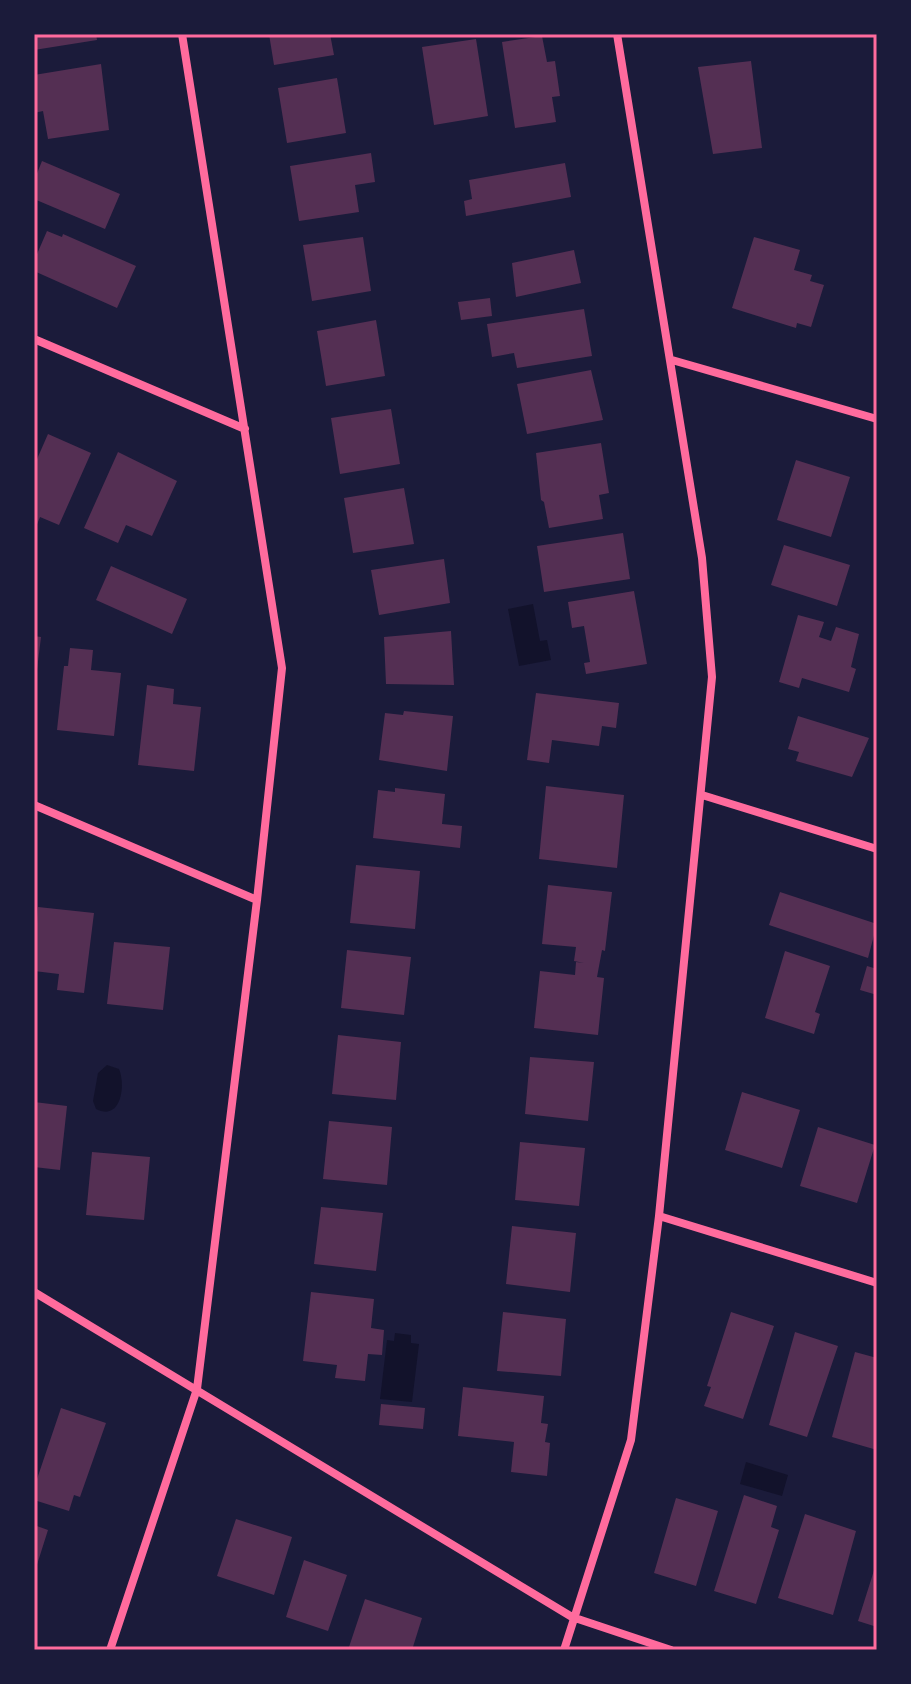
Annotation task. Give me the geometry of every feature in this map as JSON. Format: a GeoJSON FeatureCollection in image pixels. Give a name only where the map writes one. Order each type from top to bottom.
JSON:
{"type":"FeatureCollection","features":[{"type":"Feature","properties":{"kind":"street"},"geometry":{"type":"LineString","coordinates":[[110,1650],[197,1389],[282,668],[182,34]]}},
{"type":"Feature","properties":{"kind":"street"},"geometry":{"type":"LineString","coordinates":[[564,1650],[572,1617],[631,1440],[659,1216],[712,677],[702,558],[617,34]]}},
{"type":"Feature","properties":{"kind":"street"},"geometry":{"type":"LineString","coordinates":[[34,339],[245,429]]}},
{"type":"Feature","properties":{"kind":"street"},"geometry":{"type":"LineString","coordinates":[[672,360],[877,419]]}},
{"type":"Feature","properties":{"kind":"street"},"geometry":{"type":"LineString","coordinates":[[702,795],[877,849]]}},
{"type":"Feature","properties":{"kind":"street"},"geometry":{"type":"LineString","coordinates":[[34,805],[257,900]]}},
{"type":"Feature","properties":{"kind":"street"},"geometry":{"type":"LineString","coordinates":[[659,1216],[877,1283]]}},
{"type":"Feature","properties":{"kind":"street"},"geometry":{"type":"LineString","coordinates":[[34,1292],[572,1617],[671,1650]]}},
{"type":"Feature","properties":{"kind":"shaded area"},"geometry":{"type":"Polygon","coordinates":[[[533,604],[540,641],[547,640],[551,660],[519,666],[508,609],[533,604]]]}},
{"type":"Feature","properties":{"kind":"shaded area"},"geometry":{"type":"Polygon","coordinates":[[[107,1065],[119,1069],[122,1084],[120,1100],[111,1110],[104,1112],[96,1109],[93,1101],[98,1073],[107,1065]]]}},
{"type":"Feature","properties":{"kind":"shaded area"},"geometry":{"type":"Polygon","coordinates":[[[395,1333],[411,1335],[411,1343],[419,1344],[412,1402],[380,1399],[387,1340],[394,1341],[395,1333]]]}},
{"type":"Feature","properties":{"kind":"shaded area"},"geometry":{"type":"Polygon","coordinates":[[[746,1462],[788,1475],[782,1496],[740,1484],[746,1462]]]}},
{"type":"Feature","properties":{"kind":"building"},"geometry":{"type":"Polygon","coordinates":[[[34,34],[96,34],[97,40],[34,50],[34,34]]]}},
{"type":"Feature","properties":{"kind":"building"},"geometry":{"type":"Polygon","coordinates":[[[269,34],[330,34],[334,55],[274,65],[269,34]]]}},
{"type":"Feature","properties":{"kind":"building"},"geometry":{"type":"Polygon","coordinates":[[[542,36],[547,62],[555,61],[560,96],[552,97],[556,122],[515,128],[502,42],[542,36]]]}},
{"type":"Feature","properties":{"kind":"building"},"geometry":{"type":"Polygon","coordinates":[[[476,39],[488,116],[434,125],[422,47],[476,39]]]}},
{"type":"Feature","properties":{"kind":"building"},"geometry":{"type":"Polygon","coordinates":[[[751,61],[762,148],[713,154],[698,67],[751,61]]]}},
{"type":"Feature","properties":{"kind":"building"},"geometry":{"type":"Polygon","coordinates":[[[101,64],[109,130],[48,139],[43,111],[34,113],[34,75],[101,64]]]}},
{"type":"Feature","properties":{"kind":"building"},"geometry":{"type":"Polygon","coordinates":[[[337,78],[346,133],[287,143],[278,88],[337,78]]]}},
{"type":"Feature","properties":{"kind":"building"},"geometry":{"type":"Polygon","coordinates":[[[371,153],[375,182],[355,185],[359,212],[299,221],[290,166],[371,153]]]}},
{"type":"Feature","properties":{"kind":"building"},"geometry":{"type":"Polygon","coordinates":[[[42,161],[120,194],[105,229],[34,199],[34,181],[42,161]]]}},
{"type":"Feature","properties":{"kind":"building"},"geometry":{"type":"Polygon","coordinates":[[[565,163],[571,197],[466,216],[464,201],[472,199],[469,180],[565,163]]]}},
{"type":"Feature","properties":{"kind":"building"},"geometry":{"type":"Polygon","coordinates":[[[47,231],[62,237],[63,234],[136,266],[117,308],[34,271],[34,261],[47,231]]]}},
{"type":"Feature","properties":{"kind":"building"},"geometry":{"type":"Polygon","coordinates":[[[363,237],[371,291],[312,301],[303,245],[363,237]]]}},
{"type":"Feature","properties":{"kind":"building"},"geometry":{"type":"Polygon","coordinates":[[[754,237],[800,250],[794,270],[812,275],[810,281],[824,285],[811,327],[797,323],[796,328],[732,308],[754,237]]]}},
{"type":"Feature","properties":{"kind":"building"},"geometry":{"type":"Polygon","coordinates":[[[574,250],[581,283],[516,297],[512,263],[574,250]]]}},
{"type":"Feature","properties":{"kind":"building"},"geometry":{"type":"Polygon","coordinates":[[[490,298],[492,316],[461,320],[458,302],[490,298]]]}},
{"type":"Feature","properties":{"kind":"building"},"geometry":{"type":"Polygon","coordinates":[[[584,309],[592,356],[517,368],[514,353],[492,357],[487,324],[584,309]]]}},
{"type":"Feature","properties":{"kind":"building"},"geometry":{"type":"Polygon","coordinates":[[[376,320],[385,376],[326,386],[317,331],[376,320]]]}},
{"type":"Feature","properties":{"kind":"building"},"geometry":{"type":"Polygon","coordinates":[[[591,370],[603,420],[527,434],[517,384],[591,370]]]}},
{"type":"Feature","properties":{"kind":"building"},"geometry":{"type":"Polygon","coordinates":[[[391,409],[400,464],[340,474],[331,418],[391,409]]]}},
{"type":"Feature","properties":{"kind":"building"},"geometry":{"type":"Polygon","coordinates":[[[48,434],[91,453],[59,525],[40,517],[34,532],[34,466],[48,434]]]}},
{"type":"Feature","properties":{"kind":"building"},"geometry":{"type":"Polygon","coordinates":[[[601,443],[609,493],[599,495],[603,519],[549,528],[541,500],[536,453],[601,443]]]}},
{"type":"Feature","properties":{"kind":"building"},"geometry":{"type":"Polygon","coordinates":[[[118,452],[177,481],[152,536],[126,525],[118,543],[84,528],[118,452]]]}},
{"type":"Feature","properties":{"kind":"building"},"geometry":{"type":"Polygon","coordinates":[[[796,460],[850,477],[831,537],[777,520],[796,460]]]}},
{"type":"Feature","properties":{"kind":"building"},"geometry":{"type":"Polygon","coordinates":[[[404,488],[414,544],[353,553],[344,498],[404,488]]]}},
{"type":"Feature","properties":{"kind":"building"},"geometry":{"type":"Polygon","coordinates":[[[623,533],[630,579],[544,592],[537,546],[623,533]]]}},
{"type":"Feature","properties":{"kind":"building"},"geometry":{"type":"Polygon","coordinates":[[[784,545],[850,565],[837,606],[771,585],[784,545]]]}},
{"type":"Feature","properties":{"kind":"building"},"geometry":{"type":"Polygon","coordinates":[[[444,559],[450,603],[379,615],[371,570],[444,559]]]}},
{"type":"Feature","properties":{"kind":"building"},"geometry":{"type":"Polygon","coordinates":[[[111,566],[187,599],[172,634],[96,600],[111,566]]]}},
{"type":"Feature","properties":{"kind":"building"},"geometry":{"type":"Polygon","coordinates":[[[634,591],[647,664],[586,674],[584,663],[590,662],[584,626],[572,628],[568,602],[634,591]]]}},
{"type":"Feature","properties":{"kind":"building"},"geometry":{"type":"Polygon","coordinates":[[[798,615],[824,622],[819,637],[831,641],[836,627],[859,634],[851,667],[856,669],[849,692],[802,678],[799,688],[779,682],[798,615]]]}},
{"type":"Feature","properties":{"kind":"building"},"geometry":{"type":"Polygon","coordinates":[[[451,631],[454,685],[386,684],[384,637],[451,631]]]}},
{"type":"Feature","properties":{"kind":"building"},"geometry":{"type":"Polygon","coordinates":[[[34,636],[41,637],[36,678],[34,678],[34,636]]]}},
{"type":"Feature","properties":{"kind":"building"},"geometry":{"type":"Polygon","coordinates":[[[70,648],[93,650],[91,670],[121,673],[114,736],[57,730],[64,666],[68,666],[70,648]]]}},
{"type":"Feature","properties":{"kind":"building"},"geometry":{"type":"Polygon","coordinates":[[[147,685],[174,689],[173,704],[201,707],[194,771],[138,765],[147,685]]]}},
{"type":"Feature","properties":{"kind":"building"},"geometry":{"type":"Polygon","coordinates":[[[536,693],[619,703],[616,728],[602,726],[599,746],[552,740],[549,763],[527,760],[536,693]]]}},
{"type":"Feature","properties":{"kind":"building"},"geometry":{"type":"Polygon","coordinates":[[[404,711],[453,716],[447,771],[379,760],[385,713],[403,715],[404,711]]]}},
{"type":"Feature","properties":{"kind":"building"},"geometry":{"type":"Polygon","coordinates":[[[798,716],[869,738],[852,777],[796,761],[799,752],[788,749],[798,716]]]}},
{"type":"Feature","properties":{"kind":"building"},"geometry":{"type":"Polygon","coordinates":[[[546,786],[624,795],[617,868],[539,859],[546,786]]]}},
{"type":"Feature","properties":{"kind":"building"},"geometry":{"type":"Polygon","coordinates":[[[395,788],[445,794],[442,824],[462,826],[460,848],[373,838],[378,790],[395,792],[395,788]]]}},
{"type":"Feature","properties":{"kind":"building"},"geometry":{"type":"Polygon","coordinates":[[[356,865],[420,871],[415,929],[350,923],[356,865]]]}},
{"type":"Feature","properties":{"kind":"building"},"geometry":{"type":"Polygon","coordinates":[[[548,885],[612,892],[605,951],[602,950],[597,977],[604,978],[598,1035],[534,1028],[540,971],[575,975],[576,962],[584,963],[574,961],[576,947],[542,944],[548,885]]]}},
{"type":"Feature","properties":{"kind":"building"},"geometry":{"type":"Polygon","coordinates":[[[780,892],[877,924],[868,958],[769,925],[780,892]]]}},
{"type":"Feature","properties":{"kind":"building"},"geometry":{"type":"Polygon","coordinates":[[[38,907],[94,913],[84,993],[57,990],[59,974],[34,971],[38,907]]]}},
{"type":"Feature","properties":{"kind":"building"},"geometry":{"type":"Polygon","coordinates":[[[114,942],[170,947],[163,1010],[107,1004],[114,942]]]}},
{"type":"Feature","properties":{"kind":"building"},"geometry":{"type":"Polygon","coordinates":[[[347,950],[411,957],[404,1015],[341,1008],[347,950]]]}},
{"type":"Feature","properties":{"kind":"building"},"geometry":{"type":"Polygon","coordinates":[[[785,951],[830,966],[815,1012],[820,1014],[814,1034],[765,1018],[785,951]]]}},
{"type":"Feature","properties":{"kind":"building"},"geometry":{"type":"Polygon","coordinates":[[[867,966],[877,969],[877,995],[860,990],[867,966]]]}},
{"type":"Feature","properties":{"kind":"building"},"geometry":{"type":"Polygon","coordinates":[[[338,1035],[401,1042],[396,1100],[332,1094],[338,1035]]]}},
{"type":"Feature","properties":{"kind":"building"},"geometry":{"type":"Polygon","coordinates":[[[530,1057],[594,1062],[588,1121],[525,1114],[530,1057]]]}},
{"type":"Feature","properties":{"kind":"building"},"geometry":{"type":"Polygon","coordinates":[[[742,1092],[800,1110],[782,1168],[725,1150],[742,1092]]]}},
{"type":"Feature","properties":{"kind":"building"},"geometry":{"type":"Polygon","coordinates":[[[34,1102],[67,1106],[60,1170],[34,1167],[34,1102]]]}},
{"type":"Feature","properties":{"kind":"building"},"geometry":{"type":"Polygon","coordinates":[[[329,1121],[392,1127],[387,1185],[323,1179],[329,1121]]]}},
{"type":"Feature","properties":{"kind":"building"},"geometry":{"type":"Polygon","coordinates":[[[818,1127],[875,1145],[857,1203],[800,1186],[818,1127]]]}},
{"type":"Feature","properties":{"kind":"building"},"geometry":{"type":"Polygon","coordinates":[[[520,1142],[585,1148],[579,1206],[515,1200],[520,1142]]]}},
{"type":"Feature","properties":{"kind":"building"},"geometry":{"type":"Polygon","coordinates":[[[92,1152],[150,1157],[144,1220],[86,1215],[92,1152]]]}},
{"type":"Feature","properties":{"kind":"building"},"geometry":{"type":"Polygon","coordinates":[[[321,1207],[383,1213],[376,1271],[314,1264],[321,1207]]]}},
{"type":"Feature","properties":{"kind":"building"},"geometry":{"type":"Polygon","coordinates":[[[512,1226],[576,1233],[570,1292],[506,1284],[512,1226]]]}},
{"type":"Feature","properties":{"kind":"building"},"geometry":{"type":"Polygon","coordinates":[[[311,1292],[374,1299],[371,1328],[384,1330],[382,1355],[368,1354],[365,1381],[335,1378],[337,1365],[303,1361],[311,1292]]]}},
{"type":"Feature","properties":{"kind":"building"},"geometry":{"type":"Polygon","coordinates":[[[503,1312],[566,1319],[561,1376],[497,1371],[503,1312]]]}},
{"type":"Feature","properties":{"kind":"building"},"geometry":{"type":"Polygon","coordinates":[[[731,1312],[774,1326],[743,1419],[704,1406],[711,1387],[707,1386],[731,1312]]]}},
{"type":"Feature","properties":{"kind":"building"},"geometry":{"type":"Polygon","coordinates":[[[795,1332],[838,1346],[807,1437],[769,1425],[795,1332]]]}},
{"type":"Feature","properties":{"kind":"building"},"geometry":{"type":"Polygon","coordinates":[[[855,1352],[877,1358],[877,1450],[832,1437],[855,1352]]]}},
{"type":"Feature","properties":{"kind":"building"},"geometry":{"type":"Polygon","coordinates":[[[463,1387],[544,1396],[541,1423],[548,1424],[545,1442],[550,1443],[547,1476],[511,1472],[514,1442],[458,1436],[463,1387]]]}},
{"type":"Feature","properties":{"kind":"building"},"geometry":{"type":"Polygon","coordinates":[[[381,1404],[425,1408],[423,1429],[379,1425],[381,1404]]]}},
{"type":"Feature","properties":{"kind":"building"},"geometry":{"type":"Polygon","coordinates":[[[61,1408],[106,1423],[80,1497],[74,1495],[69,1511],[34,1500],[36,1482],[61,1408]]]}},
{"type":"Feature","properties":{"kind":"building"},"geometry":{"type":"Polygon","coordinates":[[[744,1495],[777,1506],[771,1527],[779,1530],[756,1604],[714,1591],[744,1495]]]}},
{"type":"Feature","properties":{"kind":"building"},"geometry":{"type":"Polygon","coordinates":[[[676,1498],[718,1511],[696,1586],[654,1573],[676,1498]]]}},
{"type":"Feature","properties":{"kind":"building"},"geometry":{"type":"Polygon","coordinates":[[[805,1514],[856,1531],[833,1615],[778,1598],[805,1514]]]}},
{"type":"Feature","properties":{"kind":"building"},"geometry":{"type":"Polygon","coordinates":[[[236,1519],[292,1537],[274,1595],[217,1576],[236,1519]]]}},
{"type":"Feature","properties":{"kind":"building"},"geometry":{"type":"Polygon","coordinates":[[[34,1525],[48,1530],[35,1571],[34,1571],[34,1525]]]}},
{"type":"Feature","properties":{"kind":"building"},"geometry":{"type":"Polygon","coordinates":[[[304,1560],[347,1575],[328,1631],[286,1617],[304,1560]]]}},
{"type":"Feature","properties":{"kind":"building"},"geometry":{"type":"Polygon","coordinates":[[[877,1561],[877,1627],[858,1621],[877,1561]]]}},
{"type":"Feature","properties":{"kind":"building"},"geometry":{"type":"Polygon","coordinates":[[[365,1599],[422,1618],[412,1650],[348,1650],[365,1599]]]}}]}
